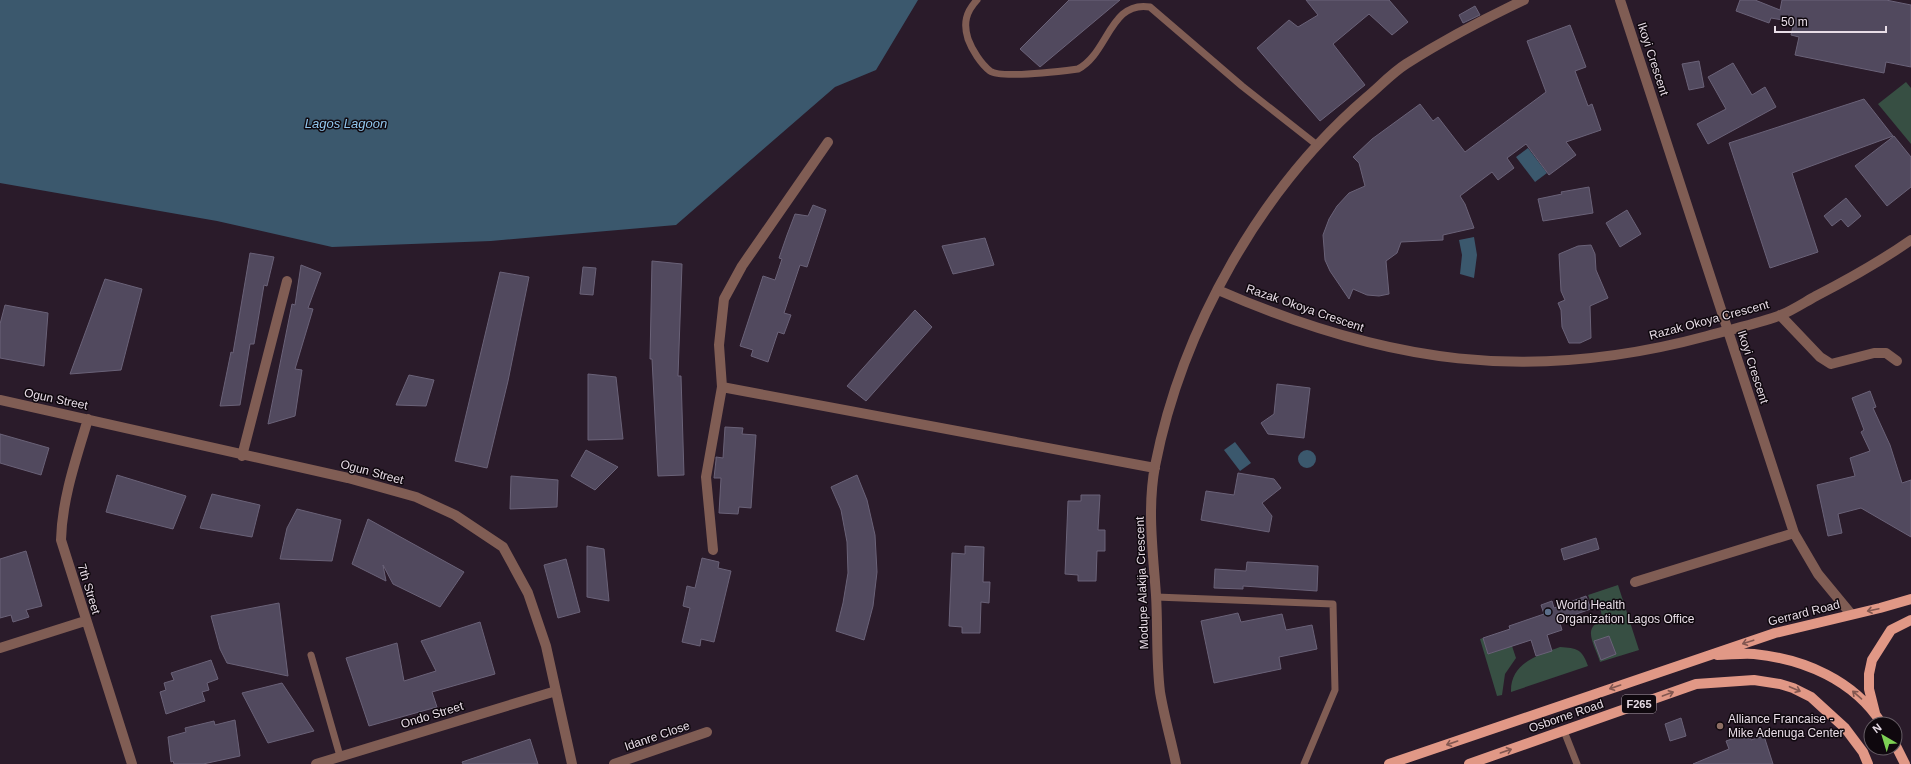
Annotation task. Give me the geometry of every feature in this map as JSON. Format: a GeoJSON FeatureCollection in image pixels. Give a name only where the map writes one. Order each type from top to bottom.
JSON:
{"type":"FeatureCollection","features":[{"type":"Feature","properties":{"kind":"main road","name":"Gerrard Road"},"geometry":{"type":"LineString","coordinates":[[1704,656],[1775,633],[1911,599]]}},
{"type":"Feature","properties":{"kind":"main road"},"geometry":{"type":"LineString","coordinates":[[1875,713],[1869,690],[1869,674],[1872,660],[1891,630],[1911,620]]}},
{"type":"Feature","properties":{"kind":"main road","name":"F265"},"geometry":{"type":"LineString","coordinates":[[1704,656],[1753,654],[1782,658],[1805,665],[1833,677],[1857,694],[1877,716]]}},
{"type":"Feature","properties":{"kind":"main road","name":"Osborne Road"},"geometry":{"type":"LineString","coordinates":[[1389,764],[1704,656]]}},
{"type":"Feature","properties":{"kind":"main road","name":"Osborne Road"},"geometry":{"type":"LineString","coordinates":[[1469,764],[1696,684],[1754,680],[1780,684],[1812,697],[1845,728],[1863,752],[1868,764]]}},
{"type":"Feature","properties":{"kind":"street","name":"Modupe Alakija Crescent"},"geometry":{"type":"LineString","coordinates":[[1176,764],[1160,691],[1156,642],[1156,597],[1150,528],[1155,468],[1172,401],[1196,336],[1218,290],[1249,233],[1290,177],[1337,123],[1405,64],[1487,18],[1524,0]]}},
{"type":"Feature","properties":{"kind":"street","name":"Ikoyi Crescent"},"geometry":{"type":"LineString","coordinates":[[1620,0],[1794,533],[1818,574],[1852,614]]}},
{"type":"Feature","properties":{"kind":"street"},"geometry":{"type":"LineString","coordinates":[[713,550],[706,477],[722,387],[719,345],[724,299],[742,266],[828,142]]}},
{"type":"Feature","properties":{"kind":"street","name":"Razak Okoya Crescent"},"geometry":{"type":"LineString","coordinates":[[1218,290],[1287,318],[1355,340],[1431,356],[1477,361],[1522,363],[1568,361],[1674,345],[1780,315],[1843,282],[1911,240]]}},
{"type":"Feature","properties":{"kind":"street"},"geometry":{"type":"LineString","coordinates":[[242,456],[287,281]]}},
{"type":"Feature","properties":{"kind":"street"},"geometry":{"type":"LineString","coordinates":[[1780,315],[1820,357],[1831,364],[1874,353],[1886,353],[1896,360]]}},
{"type":"Feature","properties":{"kind":"street"},"geometry":{"type":"LineString","coordinates":[[722,387],[1155,468]]}},
{"type":"Feature","properties":{"kind":"street","name":"Ogun Street"},"geometry":{"type":"LineString","coordinates":[[0,400],[88,419],[242,456],[348,478],[416,497],[455,515],[504,547],[528,593],[546,646],[572,764]]}},
{"type":"Feature","properties":{"kind":"street","name":"7th Street"},"geometry":{"type":"LineString","coordinates":[[88,419],[68,488],[61,520],[61,540],[85,621],[132,764]]}},
{"type":"Feature","properties":{"kind":"street"},"geometry":{"type":"LineString","coordinates":[[1635,582],[1794,533]]}},
{"type":"Feature","properties":{"kind":"street"},"geometry":{"type":"LineString","coordinates":[[0,648],[85,621]]}},
{"type":"Feature","properties":{"kind":"street","name":"Ondo Street"},"geometry":{"type":"LineString","coordinates":[[316,764],[556,691]]}},
{"type":"Feature","properties":{"kind":"street","name":"Idanre Close"},"geometry":{"type":"LineString","coordinates":[[614,764],[707,732]]}},
{"type":"Feature","properties":{"kind":"lane"},"geometry":{"type":"LineString","coordinates":[[977,0],[968,10],[965,28],[970,42],[980,60],[991,72],[1009,75],[1078,69],[1088,64],[1096,55],[1120,17],[1130,8],[1140,5],[1150,7],[1242,86],[1317,145]]}},
{"type":"Feature","properties":{"kind":"lane"},"geometry":{"type":"LineString","coordinates":[[1156,597],[1333,604],[1335,690],[1304,764]]}},
{"type":"Feature","properties":{"kind":"lane"},"geometry":{"type":"LineString","coordinates":[[311,655],[340,756]]}},
{"type":"Feature","properties":{"kind":"lane"},"geometry":{"type":"LineString","coordinates":[[1564,730],[1577,764]]}},
{"type":"Feature","properties":{"kind":"green space"},"geometry":{"type":"Polygon","coordinates":[[[1906,82],[1911,88],[1911,144],[1878,104],[1906,82]]]}},
{"type":"Feature","properties":{"kind":"green space"},"geometry":{"type":"Polygon","coordinates":[[[1618,585],[1639,650],[1600,662],[1593,643],[1591,632],[1594,625],[1601,619],[1601,612],[1599,605],[1593,608],[1588,595],[1618,585]]]}},
{"type":"Feature","properties":{"kind":"green space"},"geometry":{"type":"Polygon","coordinates":[[[1483,638],[1488,654],[1512,646],[1516,658],[1505,674],[1502,695],[1497,696],[1480,639],[1483,638]]]}},
{"type":"Feature","properties":{"kind":"green space"},"geometry":{"type":"Polygon","coordinates":[[[1560,647],[1578,650],[1588,666],[1511,692],[1512,682],[1520,667],[1543,653],[1560,647]]]}},
{"type":"Feature","properties":{"kind":"water","name":"Lagos Lagoon"},"geometry":{"type":"Polygon","coordinates":[[[0,0],[918,0],[876,70],[835,87],[676,225],[491,241],[332,247],[217,221],[0,183],[0,0]]]}},
{"type":"Feature","properties":{"kind":"water"},"geometry":{"type":"Polygon","coordinates":[[[1528,148],[1547,173],[1535,182],[1516,157],[1528,148]]]}},
{"type":"Feature","properties":{"kind":"water"},"geometry":{"type":"Polygon","coordinates":[[[1474,237],[1477,255],[1474,278],[1460,274],[1462,255],[1459,240],[1474,237]]]}},
{"type":"Feature","properties":{"kind":"water"},"geometry":{"type":"Polygon","coordinates":[[[1235,442],[1251,463],[1240,471],[1224,450],[1235,442]]]}},
{"type":"Feature","properties":{"kind":"water"},"geometry":{"type":"Polygon","coordinates":[[[1303,450],[1311,450],[1316,455],[1314,466],[1311,468],[1303,468],[1298,463],[1298,455],[1303,450]]]}},
{"type":"Feature","properties":{"kind":"building"},"geometry":{"type":"Polygon","coordinates":[[[1069,0],[1120,0],[1040,67],[1020,49],[1069,0]]]}},
{"type":"Feature","properties":{"kind":"building"},"geometry":{"type":"Polygon","coordinates":[[[1306,0],[1389,0],[1408,22],[1392,35],[1369,14],[1333,44],[1365,85],[1320,121],[1257,48],[1289,20],[1298,27],[1318,15],[1306,0]]]}},
{"type":"Feature","properties":{"kind":"building"},"geometry":{"type":"Polygon","coordinates":[[[1740,0],[1755,0],[1780,10],[1782,0],[1886,0],[1911,5],[1911,67],[1886,62],[1884,73],[1795,55],[1799,37],[1791,35],[1794,22],[1771,18],[1769,23],[1736,11],[1740,0]]]}},
{"type":"Feature","properties":{"kind":"building"},"geometry":{"type":"Polygon","coordinates":[[[1475,6],[1480,15],[1463,23],[1459,15],[1475,6]]]}},
{"type":"Feature","properties":{"kind":"building"},"geometry":{"type":"Polygon","coordinates":[[[1570,25],[1586,67],[1575,71],[1588,106],[1592,104],[1601,130],[1566,142],[1576,155],[1549,175],[1526,144],[1507,158],[1514,168],[1498,180],[1492,172],[1460,196],[1465,204],[1474,228],[1443,235],[1443,240],[1401,242],[1397,253],[1386,261],[1389,294],[1379,296],[1367,295],[1353,289],[1349,299],[1330,271],[1325,260],[1323,235],[1329,219],[1337,206],[1349,193],[1365,186],[1359,163],[1353,157],[1372,139],[1420,104],[1433,121],[1438,117],[1465,152],[1546,92],[1527,41],[1570,25]]]}},
{"type":"Feature","properties":{"kind":"building"},"geometry":{"type":"Polygon","coordinates":[[[1699,61],[1704,87],[1689,90],[1682,64],[1699,61]]]}},
{"type":"Feature","properties":{"kind":"building"},"geometry":{"type":"Polygon","coordinates":[[[1733,63],[1752,95],[1765,87],[1776,107],[1708,144],[1697,124],[1726,109],[1708,77],[1733,63]]]}},
{"type":"Feature","properties":{"kind":"building"},"geometry":{"type":"Polygon","coordinates":[[[1864,99],[1893,136],[1792,173],[1818,252],[1770,268],[1729,143],[1864,99]]]}},
{"type":"Feature","properties":{"kind":"building"},"geometry":{"type":"Polygon","coordinates":[[[1894,136],[1911,157],[1911,187],[1887,206],[1855,166],[1894,136]]]}},
{"type":"Feature","properties":{"kind":"building"},"geometry":{"type":"Polygon","coordinates":[[[1589,187],[1593,213],[1543,221],[1538,199],[1562,194],[1561,192],[1589,187]]]}},
{"type":"Feature","properties":{"kind":"building"},"geometry":{"type":"Polygon","coordinates":[[[1846,198],[1861,216],[1848,227],[1841,219],[1832,226],[1824,216],[1846,198]]]}},
{"type":"Feature","properties":{"kind":"building"},"geometry":{"type":"Polygon","coordinates":[[[813,205],[826,210],[807,267],[800,265],[784,313],[791,315],[784,334],[778,332],[768,362],[751,356],[753,350],[740,346],[763,276],[775,280],[782,259],[779,258],[795,214],[808,216],[813,205]]]}},
{"type":"Feature","properties":{"kind":"building"},"geometry":{"type":"Polygon","coordinates":[[[1627,210],[1641,234],[1620,247],[1606,223],[1627,210]]]}},
{"type":"Feature","properties":{"kind":"building"},"geometry":{"type":"Polygon","coordinates":[[[985,238],[994,265],[953,274],[942,246],[985,238]]]}},
{"type":"Feature","properties":{"kind":"building"},"geometry":{"type":"Polygon","coordinates":[[[1591,245],[1595,254],[1596,270],[1608,298],[1590,306],[1591,338],[1580,343],[1569,343],[1562,327],[1561,310],[1558,303],[1565,300],[1561,291],[1559,254],[1578,246],[1591,245]]]}},
{"type":"Feature","properties":{"kind":"building"},"geometry":{"type":"Polygon","coordinates":[[[250,253],[274,257],[267,286],[264,285],[254,344],[250,344],[240,405],[220,406],[231,352],[233,353],[250,253]]]}},
{"type":"Feature","properties":{"kind":"building"},"geometry":{"type":"Polygon","coordinates":[[[652,261],[682,264],[678,376],[681,376],[684,475],[658,476],[652,359],[650,359],[652,261]]]}},
{"type":"Feature","properties":{"kind":"building"},"geometry":{"type":"Polygon","coordinates":[[[301,265],[321,273],[308,308],[313,309],[295,369],[302,370],[295,416],[268,424],[292,304],[295,305],[301,265]]]}},
{"type":"Feature","properties":{"kind":"building"},"geometry":{"type":"Polygon","coordinates":[[[583,267],[596,268],[593,295],[580,294],[583,267]]]}},
{"type":"Feature","properties":{"kind":"building"},"geometry":{"type":"Polygon","coordinates":[[[500,272],[529,277],[508,381],[487,468],[455,461],[500,272]]]}},
{"type":"Feature","properties":{"kind":"building"},"geometry":{"type":"Polygon","coordinates":[[[105,279],[142,289],[121,370],[70,374],[105,279]]]}},
{"type":"Feature","properties":{"kind":"building"},"geometry":{"type":"Polygon","coordinates":[[[5,305],[48,313],[44,366],[0,358],[0,324],[5,305]]]}},
{"type":"Feature","properties":{"kind":"building"},"geometry":{"type":"Polygon","coordinates":[[[915,310],[932,327],[866,401],[847,386],[915,310]]]}},
{"type":"Feature","properties":{"kind":"building"},"geometry":{"type":"Polygon","coordinates":[[[588,374],[616,377],[623,439],[588,440],[588,374]]]}},
{"type":"Feature","properties":{"kind":"building"},"geometry":{"type":"Polygon","coordinates":[[[409,375],[434,380],[426,406],[396,405],[409,375]]]}},
{"type":"Feature","properties":{"kind":"building"},"geometry":{"type":"Polygon","coordinates":[[[1277,384],[1310,388],[1304,438],[1268,434],[1261,423],[1274,414],[1277,384]]]}},
{"type":"Feature","properties":{"kind":"building"},"geometry":{"type":"Polygon","coordinates":[[[1870,391],[1876,407],[1873,408],[1890,445],[1902,483],[1911,480],[1911,537],[1861,508],[1838,514],[1842,533],[1828,536],[1817,485],[1855,476],[1850,458],[1870,451],[1861,432],[1864,430],[1852,398],[1870,391]]]}},
{"type":"Feature","properties":{"kind":"building"},"geometry":{"type":"Polygon","coordinates":[[[725,427],[743,428],[742,434],[756,435],[751,508],[739,507],[738,514],[719,513],[721,478],[714,478],[716,457],[723,458],[725,427]]]}},
{"type":"Feature","properties":{"kind":"building"},"geometry":{"type":"Polygon","coordinates":[[[0,434],[49,448],[41,475],[0,463],[0,434]]]}},
{"type":"Feature","properties":{"kind":"building"},"geometry":{"type":"Polygon","coordinates":[[[586,450],[618,467],[595,490],[571,476],[586,450]]]}},
{"type":"Feature","properties":{"kind":"building"},"geometry":{"type":"Polygon","coordinates":[[[1238,473],[1274,479],[1281,488],[1262,503],[1272,516],[1269,532],[1201,520],[1206,491],[1234,495],[1238,473]]]}},
{"type":"Feature","properties":{"kind":"building"},"geometry":{"type":"Polygon","coordinates":[[[117,475],[186,496],[173,529],[106,512],[117,475]]]}},
{"type":"Feature","properties":{"kind":"building"},"geometry":{"type":"Polygon","coordinates":[[[857,475],[867,500],[875,535],[877,572],[873,606],[864,640],[836,631],[848,573],[847,542],[841,510],[831,487],[857,475]]]}},
{"type":"Feature","properties":{"kind":"building"},"geometry":{"type":"Polygon","coordinates":[[[511,476],[558,480],[557,507],[510,509],[511,476]]]}},
{"type":"Feature","properties":{"kind":"building"},"geometry":{"type":"Polygon","coordinates":[[[212,494],[260,505],[252,537],[200,528],[212,494]]]}},
{"type":"Feature","properties":{"kind":"building"},"geometry":{"type":"Polygon","coordinates":[[[1081,495],[1100,495],[1098,530],[1105,530],[1105,551],[1097,551],[1096,581],[1078,581],[1078,575],[1065,574],[1068,501],[1081,501],[1081,495]]]}},
{"type":"Feature","properties":{"kind":"building"},"geometry":{"type":"Polygon","coordinates":[[[297,509],[341,520],[332,561],[280,559],[287,528],[297,509]]]}},
{"type":"Feature","properties":{"kind":"building"},"geometry":{"type":"Polygon","coordinates":[[[368,519],[464,572],[440,607],[393,584],[383,565],[386,581],[352,564],[368,519]]]}},
{"type":"Feature","properties":{"kind":"building"},"geometry":{"type":"Polygon","coordinates":[[[1596,538],[1599,549],[1564,560],[1561,549],[1596,538]]]}},
{"type":"Feature","properties":{"kind":"building"},"geometry":{"type":"Polygon","coordinates":[[[587,546],[604,549],[609,601],[587,597],[587,546]]]}},
{"type":"Feature","properties":{"kind":"building"},"geometry":{"type":"Polygon","coordinates":[[[965,546],[984,547],[983,582],[990,582],[989,603],[981,602],[980,633],[962,633],[962,627],[949,626],[952,553],[965,554],[965,546]]]}},
{"type":"Feature","properties":{"kind":"building"},"geometry":{"type":"Polygon","coordinates":[[[26,551],[42,606],[26,610],[29,617],[13,622],[11,615],[0,618],[0,559],[26,551]]]}},
{"type":"Feature","properties":{"kind":"building"},"geometry":{"type":"Polygon","coordinates":[[[702,558],[719,562],[718,568],[731,571],[714,642],[701,639],[700,646],[682,642],[690,608],[683,606],[687,586],[695,588],[702,558]]]}},
{"type":"Feature","properties":{"kind":"building"},"geometry":{"type":"Polygon","coordinates":[[[566,559],[580,612],[558,618],[544,565],[566,559]]]}},
{"type":"Feature","properties":{"kind":"building"},"geometry":{"type":"Polygon","coordinates":[[[1247,562],[1318,566],[1317,591],[1243,586],[1243,589],[1214,588],[1215,569],[1246,571],[1247,562]]]}},
{"type":"Feature","properties":{"kind":"building"},"geometry":{"type":"Polygon","coordinates":[[[1586,596],[1591,609],[1559,620],[1562,630],[1547,635],[1552,651],[1536,656],[1531,640],[1488,654],[1483,638],[1510,629],[1509,626],[1544,614],[1541,605],[1552,601],[1554,608],[1586,596]]]}},
{"type":"Feature","properties":{"kind":"building"},"geometry":{"type":"Polygon","coordinates":[[[279,603],[288,676],[227,663],[220,649],[211,616],[279,603]]]}},
{"type":"Feature","properties":{"kind":"building"},"geometry":{"type":"Polygon","coordinates":[[[1238,613],[1241,622],[1282,614],[1286,630],[1312,625],[1317,649],[1279,657],[1281,669],[1214,683],[1201,621],[1238,613]]]}},
{"type":"Feature","properties":{"kind":"building"},"geometry":{"type":"Polygon","coordinates":[[[480,622],[495,674],[432,692],[437,707],[369,726],[346,658],[397,643],[404,681],[436,671],[421,641],[480,622]]]}},
{"type":"Feature","properties":{"kind":"building"},"geometry":{"type":"Polygon","coordinates":[[[1609,636],[1616,654],[1601,660],[1594,641],[1609,636]]]}},
{"type":"Feature","properties":{"kind":"building"},"geometry":{"type":"Polygon","coordinates":[[[211,660],[218,679],[207,683],[209,690],[202,692],[205,701],[166,714],[160,692],[166,690],[164,683],[174,680],[171,673],[211,660]]]}},
{"type":"Feature","properties":{"kind":"building"},"geometry":{"type":"Polygon","coordinates":[[[282,683],[314,731],[268,743],[242,693],[282,683]]]}},
{"type":"Feature","properties":{"kind":"building"},"geometry":{"type":"Polygon","coordinates":[[[1681,718],[1686,736],[1670,741],[1665,724],[1681,718]]]}},
{"type":"Feature","properties":{"kind":"building"},"geometry":{"type":"Polygon","coordinates":[[[235,720],[240,756],[203,764],[174,764],[173,761],[171,762],[168,737],[186,732],[185,728],[214,721],[215,725],[235,720]]]}},
{"type":"Feature","properties":{"kind":"building"},"geometry":{"type":"Polygon","coordinates":[[[1749,733],[1751,740],[1764,736],[1773,764],[1693,764],[1729,749],[1726,741],[1749,733]]]}},
{"type":"Feature","properties":{"kind":"building"},"geometry":{"type":"Polygon","coordinates":[[[530,739],[538,764],[463,764],[462,762],[530,739]]]}},
{"type":"Feature","properties":{"kind":"place","name":"World Health Organization Lagos Office"},"geometry":{"type":"Point","coordinates":[1548,612]}},
{"type":"Feature","properties":{"kind":"place","name":"Alliance Francaise - Mike Adenuga Center"},"geometry":{"type":"Point","coordinates":[1720,726]}}]}
